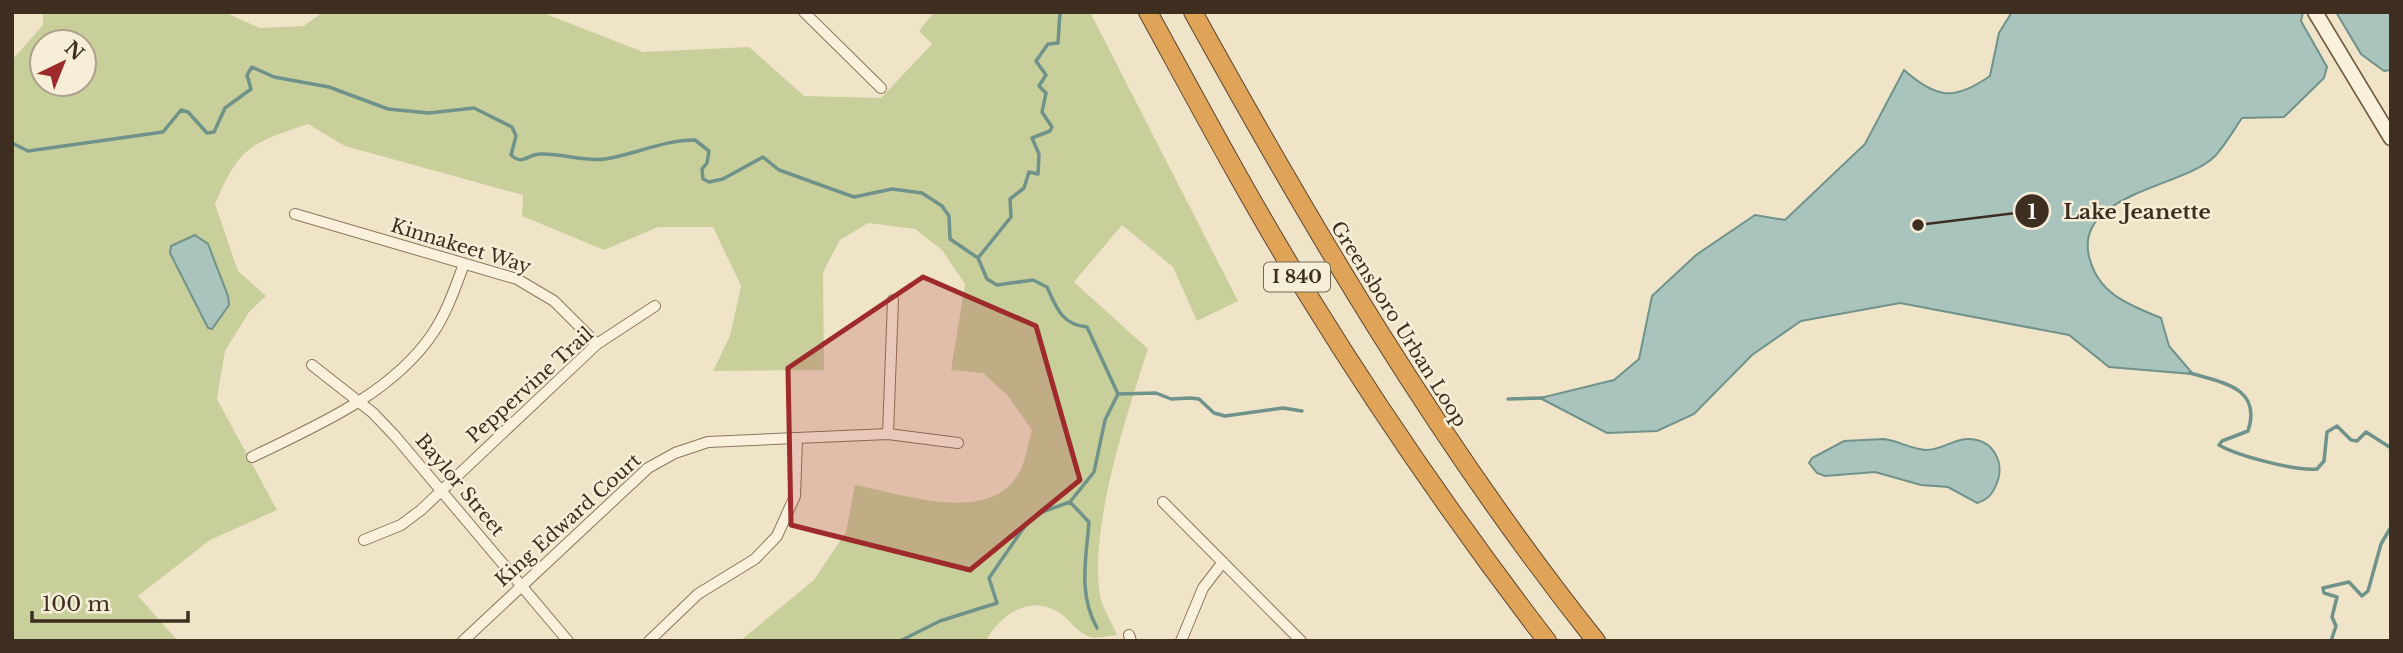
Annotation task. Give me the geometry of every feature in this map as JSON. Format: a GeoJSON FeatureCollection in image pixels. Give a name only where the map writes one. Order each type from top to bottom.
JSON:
{"type":"FeatureCollection","features":[{"type":"Feature","properties":{"kind":"highway","name":"I 840"},"geometry":{"type":"LineString","coordinates":[[1148,12],[1306,292],[1382,412],[1464,530],[1547,641]]}},
{"type":"Feature","properties":{"kind":"highway","name":"Greensboro Urban Loop"},"geometry":{"type":"LineString","coordinates":[[1193,12],[1354,296],[1454,449],[1596,641]]}},
{"type":"Feature","properties":{"kind":"highway"},"geometry":{"type":"LineString","coordinates":[[1464,530],[1535,641]]}},
{"type":"Feature","properties":{"kind":"highway"},"geometry":{"type":"LineString","coordinates":[[1537,564],[1610,641]]}},
{"type":"Feature","properties":{"kind":"main road"},"geometry":{"type":"LineString","coordinates":[[2316,14],[2391,138]]}},
{"type":"Feature","properties":{"kind":"street"},"geometry":{"type":"LineString","coordinates":[[804,12],[881,88]]}},
{"type":"Feature","properties":{"kind":"street","name":"Kinnakeet Way"},"geometry":{"type":"LineString","coordinates":[[295,214],[517,279],[554,302],[597,344]]}},
{"type":"Feature","properties":{"kind":"street"},"geometry":{"type":"LineString","coordinates":[[252,457],[330,418],[357,401],[420,350],[444,314],[464,264]]}},
{"type":"Feature","properties":{"kind":"street"},"geometry":{"type":"LineString","coordinates":[[888,434],[893,300]]}},
{"type":"Feature","properties":{"kind":"street","name":"Peppervine Trail"},"geometry":{"type":"LineString","coordinates":[[364,540],[401,525],[597,344],[655,306]]}},
{"type":"Feature","properties":{"kind":"street","name":"Baylor Street"},"geometry":{"type":"LineString","coordinates":[[312,365],[396,436],[568,641]]}},
{"type":"Feature","properties":{"kind":"street","name":"King Edward Court"},"geometry":{"type":"LineString","coordinates":[[463,641],[649,468],[675,453],[708,442],[888,434],[958,443]]}},
{"type":"Feature","properties":{"kind":"street"},"geometry":{"type":"LineString","coordinates":[[649,641],[698,594],[755,559],[777,536],[795,496],[797,438]]}},
{"type":"Feature","properties":{"kind":"street"},"geometry":{"type":"LineString","coordinates":[[1163,502],[1301,641]]}},
{"type":"Feature","properties":{"kind":"street"},"geometry":{"type":"LineString","coordinates":[[1181,641],[1203,588],[1223,562]]}},
{"type":"Feature","properties":{"kind":"highlighted area"},"geometry":{"type":"Polygon","coordinates":[[[923,277],[1036,326],[1080,480],[970,570],[791,525],[788,368],[923,277]]]}},
{"type":"Feature","properties":{"kind":"green space"},"geometry":{"type":"Polygon","coordinates":[[[43,12],[224,12],[260,28],[304,26],[323,12],[541,12],[643,52],[749,47],[804,96],[881,98],[932,44],[919,31],[934,12],[1090,12],[1238,301],[1197,321],[1173,267],[1122,225],[1074,282],[1148,349],[1112,471],[1100,537],[1100,595],[1117,635],[1091,637],[1050,608],[1028,606],[1008,615],[986,641],[740,641],[814,580],[846,532],[855,485],[922,499],[970,502],[991,497],[1009,486],[1022,467],[1032,430],[1008,396],[983,373],[951,370],[965,284],[942,250],[915,229],[868,223],[840,240],[823,272],[824,370],[713,371],[730,336],[741,286],[713,227],[658,227],[604,250],[522,216],[523,195],[345,146],[308,124],[272,137],[249,150],[232,170],[215,204],[238,271],[266,296],[249,312],[225,351],[217,399],[277,510],[210,540],[138,596],[178,641],[13,641],[12,60],[28,42],[28,98],[98,98],[98,28],[40,28],[43,25],[43,12]],[[171,247],[170,253],[208,328],[222,280],[219,270],[171,247]]]}},
{"type":"Feature","properties":{"kind":"water"},"geometry":{"type":"Polygon","coordinates":[[[2012,12],[2303,12],[2301,21],[2327,67],[2324,78],[2284,117],[2242,118],[2214,157],[2199,168],[2132,195],[2112,207],[2096,220],[2088,238],[2090,260],[2101,282],[2118,297],[2161,318],[2169,346],[2193,374],[2109,367],[2069,335],[1900,303],[1801,321],[1752,355],[1694,414],[1657,431],[1607,433],[1540,398],[1614,380],[1639,359],[1652,296],[1696,255],[1755,215],[1785,220],[1865,144],[1904,70],[1926,87],[1946,93],[1966,90],[1990,76],[1999,33],[2012,12]]]}},
{"type":"Feature","properties":{"kind":"water"},"geometry":{"type":"Polygon","coordinates":[[[2336,12],[2391,12],[2391,70],[2384,71],[2361,54],[2336,12]]]}},
{"type":"Feature","properties":{"kind":"water"},"geometry":{"type":"Polygon","coordinates":[[[195,235],[208,244],[228,296],[229,305],[212,329],[208,328],[170,253],[171,246],[195,235]]]}},
{"type":"Feature","properties":{"kind":"water"},"geometry":{"type":"Polygon","coordinates":[[[1884,439],[1926,450],[1963,439],[1985,443],[1996,454],[1998,461],[1999,477],[1993,492],[1977,503],[1948,487],[1921,485],[1875,472],[1825,476],[1817,473],[1809,463],[1812,458],[1844,441],[1884,439]]]}},
{"type":"Feature","properties":{"kind":"waterway"},"geometry":{"type":"LineString","coordinates":[[978,258],[1011,217],[1010,199],[1024,188],[1029,172],[1038,174],[1039,154],[1032,138],[1050,131],[1052,127],[1042,112],[1046,93],[1039,86],[1046,75],[1036,61],[1048,44],[1058,43],[1060,12]]}},
{"type":"Feature","properties":{"kind":"waterway"},"geometry":{"type":"LineString","coordinates":[[12,143],[28,151],[163,132],[181,110],[188,112],[207,133],[214,132],[225,108],[251,89],[247,75],[252,67],[274,77],[329,87],[388,109],[429,113],[474,108],[512,127],[516,136],[511,155],[522,160],[536,154],[605,159],[672,142],[695,140],[709,151],[707,163],[702,169],[703,179],[709,182],[723,179],[763,157],[779,170],[854,197],[892,189],[922,193],[942,206],[949,216],[950,239],[978,258],[987,279],[997,285],[1033,280],[1047,287],[1057,308],[1066,319],[1078,326],[1087,327],[1118,394],[1105,420],[1094,472],[1070,502],[1042,512],[1027,523],[989,578],[997,603],[940,621],[900,641]]}},
{"type":"Feature","properties":{"kind":"waterway"},"geometry":{"type":"LineString","coordinates":[[2190,373],[2227,384],[2245,396],[2250,405],[2248,431],[2222,441],[2219,445],[2239,454],[2281,465],[2317,469],[2324,461],[2327,432],[2337,426],[2351,440],[2357,441],[2366,432],[2391,448]]}},
{"type":"Feature","properties":{"kind":"waterway"},"geometry":{"type":"LineString","coordinates":[[1118,394],[1156,393],[1171,399],[1199,399],[1214,413],[1225,416],[1283,408],[1302,411]]}},
{"type":"Feature","properties":{"kind":"waterway"},"geometry":{"type":"LineString","coordinates":[[1508,399],[1543,398]]}},
{"type":"Feature","properties":{"kind":"waterway"},"geometry":{"type":"LineString","coordinates":[[1070,502],[1089,522],[1085,589],[1097,628]]}},
{"type":"Feature","properties":{"kind":"waterway"},"geometry":{"type":"LineString","coordinates":[[2331,641],[2336,626],[2332,617],[2337,597],[2324,593],[2323,588],[2349,582],[2362,596],[2368,591],[2381,544],[2391,527]]}},
{"type":"Feature","properties":{"kind":"place","name":"Lake Jeanette"},"geometry":{"type":"Point","coordinates":[1918,225]}}]}
